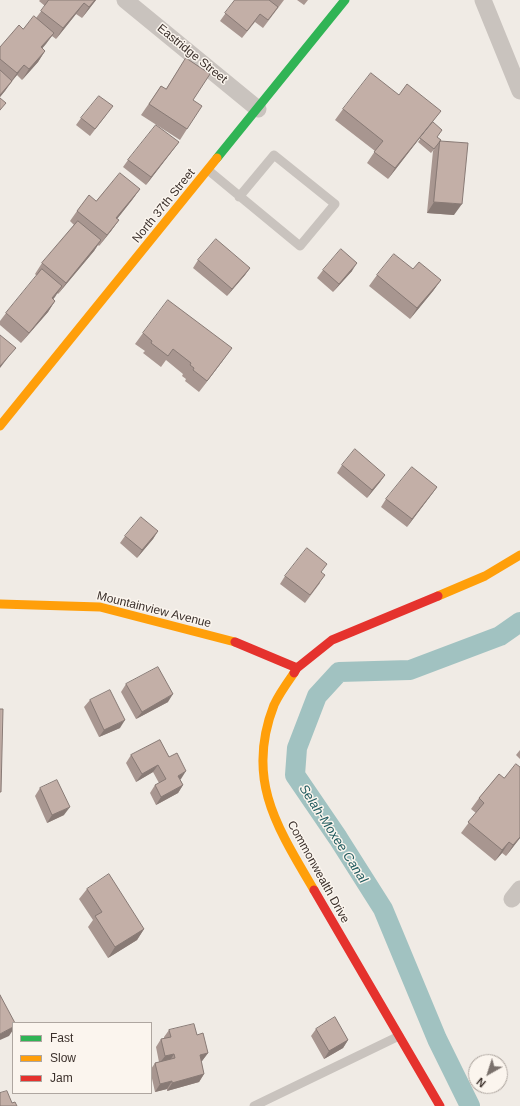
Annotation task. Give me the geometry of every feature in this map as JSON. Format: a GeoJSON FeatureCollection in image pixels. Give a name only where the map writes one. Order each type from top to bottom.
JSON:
{"type":"FeatureCollection","features":[{"type":"Feature","properties":{"kind":"street","name":"Eastridge Street"},"geometry":{"type":"LineString","coordinates":[[125,0],[258,109]]}},
{"type":"Feature","properties":{"kind":"street","name":"North 37th Street"},"geometry":{"type":"LineString","coordinates":[[0,426],[345,0]]}},
{"type":"Feature","properties":{"kind":"street"},"geometry":{"type":"LineString","coordinates":[[483,0],[520,91]]}},
{"type":"Feature","properties":{"kind":"street","name":"Commonwealth Drive"},"geometry":{"type":"LineString","coordinates":[[440,1106],[283,837],[270,804],[262,773],[264,735],[275,703],[297,668],[332,640],[485,576],[520,555]]}},
{"type":"Feature","properties":{"kind":"street","name":"Mountainview Avenue"},"geometry":{"type":"LineString","coordinates":[[0,604],[100,607],[236,642],[297,668]]}},
{"type":"Feature","properties":{"kind":"lane"},"geometry":{"type":"LineString","coordinates":[[208,170],[240,197],[300,246],[335,204],[274,155],[240,197]]}},
{"type":"Feature","properties":{"kind":"lane"},"geometry":{"type":"LineString","coordinates":[[254,1106],[399,1036]]}},
{"type":"Feature","properties":{"kind":"building"},"geometry":{"type":"Polygon","coordinates":[[[49,0],[95,0],[89,7],[84,3],[63,28],[41,11],[49,0]]]}},
{"type":"Feature","properties":{"kind":"building"},"geometry":{"type":"Polygon","coordinates":[[[235,0],[269,0],[278,7],[268,20],[260,14],[247,31],[225,13],[235,0]]]}},
{"type":"Feature","properties":{"kind":"building"},"geometry":{"type":"Polygon","coordinates":[[[34,16],[54,33],[41,47],[45,51],[29,69],[24,65],[17,73],[0,59],[0,47],[19,25],[23,29],[34,16]]]}},
{"type":"Feature","properties":{"kind":"building"},"geometry":{"type":"Polygon","coordinates":[[[186,58],[210,74],[193,100],[202,106],[187,129],[149,104],[161,86],[166,89],[186,58]]]}},
{"type":"Feature","properties":{"kind":"building"},"geometry":{"type":"Polygon","coordinates":[[[0,70],[12,81],[0,95],[0,70]]]}},
{"type":"Feature","properties":{"kind":"building"},"geometry":{"type":"Polygon","coordinates":[[[371,73],[399,95],[407,84],[441,111],[395,168],[374,152],[383,141],[343,109],[371,73]]]}},
{"type":"Feature","properties":{"kind":"building"},"geometry":{"type":"Polygon","coordinates":[[[99,96],[113,106],[95,129],[81,118],[99,96]]]}},
{"type":"Feature","properties":{"kind":"building"},"geometry":{"type":"Polygon","coordinates":[[[0,98],[6,103],[0,110],[0,98]]]}},
{"type":"Feature","properties":{"kind":"building"},"geometry":{"type":"Polygon","coordinates":[[[433,122],[442,130],[437,137],[441,140],[434,149],[420,138],[433,122]]]}},
{"type":"Feature","properties":{"kind":"building"},"geometry":{"type":"Polygon","coordinates":[[[156,125],[179,142],[151,177],[128,160],[156,125]]]}},
{"type":"Feature","properties":{"kind":"building"},"geometry":{"type":"Polygon","coordinates":[[[440,141],[468,143],[462,204],[434,202],[440,141]]]}},
{"type":"Feature","properties":{"kind":"building"},"geometry":{"type":"Polygon","coordinates":[[[120,173],[140,189],[116,218],[119,220],[107,235],[77,211],[89,195],[96,201],[120,173]]]}},
{"type":"Feature","properties":{"kind":"building"},"geometry":{"type":"Polygon","coordinates":[[[78,221],[101,240],[66,283],[42,263],[78,221]]]}},
{"type":"Feature","properties":{"kind":"building"},"geometry":{"type":"Polygon","coordinates":[[[216,239],[250,268],[232,289],[198,260],[216,239]]]}},
{"type":"Feature","properties":{"kind":"building"},"geometry":{"type":"Polygon","coordinates":[[[341,249],[357,263],[339,284],[323,270],[341,249]]]}},
{"type":"Feature","properties":{"kind":"building"},"geometry":{"type":"Polygon","coordinates":[[[394,254],[413,269],[419,262],[441,280],[417,308],[377,275],[394,254]]]}},
{"type":"Feature","properties":{"kind":"building"},"geometry":{"type":"Polygon","coordinates":[[[42,269],[62,286],[52,298],[55,301],[29,333],[6,313],[42,269]]]}},
{"type":"Feature","properties":{"kind":"building"},"geometry":{"type":"Polygon","coordinates":[[[168,300],[232,348],[207,381],[193,370],[194,368],[190,365],[191,363],[173,349],[168,356],[151,343],[152,341],[143,333],[168,300]]]}},
{"type":"Feature","properties":{"kind":"building"},"geometry":{"type":"Polygon","coordinates":[[[0,335],[16,348],[0,366],[0,335]]]}},
{"type":"Feature","properties":{"kind":"building"},"geometry":{"type":"Polygon","coordinates":[[[355,449],[385,475],[372,490],[342,465],[355,449]]]}},
{"type":"Feature","properties":{"kind":"building"},"geometry":{"type":"Polygon","coordinates":[[[412,467],[437,487],[412,519],[386,499],[412,467]]]}},
{"type":"Feature","properties":{"kind":"building"},"geometry":{"type":"Polygon","coordinates":[[[141,517],[158,531],[142,550],[125,536],[141,517]]]}},
{"type":"Feature","properties":{"kind":"building"},"geometry":{"type":"Polygon","coordinates":[[[307,548],[327,564],[321,572],[325,575],[310,595],[285,576],[307,548]]]}},
{"type":"Feature","properties":{"kind":"building"},"geometry":{"type":"Polygon","coordinates":[[[158,667],[173,694],[142,712],[126,684],[158,667]]]}},
{"type":"Feature","properties":{"kind":"building"},"geometry":{"type":"Polygon","coordinates":[[[110,690],[125,720],[104,730],[90,700],[110,690]]]}},
{"type":"Feature","properties":{"kind":"building"},"geometry":{"type":"Polygon","coordinates":[[[0,709],[3,709],[1,792],[0,792],[0,709]]]}},
{"type":"Feature","properties":{"kind":"building"},"geometry":{"type":"Polygon","coordinates":[[[160,740],[169,757],[177,753],[186,771],[178,776],[183,785],[161,797],[155,785],[166,779],[158,765],[142,774],[131,755],[160,740]]]}},
{"type":"Feature","properties":{"kind":"building"},"geometry":{"type":"Polygon","coordinates":[[[516,764],[520,767],[520,837],[513,845],[509,842],[502,850],[468,822],[484,803],[479,798],[499,774],[504,778],[516,764]]]}},
{"type":"Feature","properties":{"kind":"building"},"geometry":{"type":"Polygon","coordinates":[[[57,780],[70,807],[52,815],[40,788],[57,780]]]}},
{"type":"Feature","properties":{"kind":"building"},"geometry":{"type":"Polygon","coordinates":[[[109,874],[144,929],[115,947],[95,916],[102,912],[87,889],[109,874]]]}},
{"type":"Feature","properties":{"kind":"building"},"geometry":{"type":"Polygon","coordinates":[[[0,995],[14,1022],[12,1022],[12,1028],[0,1034],[0,995]]]}},
{"type":"Feature","properties":{"kind":"building"},"geometry":{"type":"Polygon","coordinates":[[[335,1017],[348,1040],[329,1051],[316,1029],[335,1017]]]}},
{"type":"Feature","properties":{"kind":"building"},"geometry":{"type":"Polygon","coordinates":[[[194,1024],[197,1035],[203,1033],[208,1053],[200,1055],[204,1074],[172,1083],[172,1081],[160,1084],[155,1063],[175,1058],[174,1054],[165,1056],[161,1039],[171,1037],[169,1030],[194,1024]]]}},
{"type":"Feature","properties":{"kind":"building"},"geometry":{"type":"Polygon","coordinates":[[[7,1091],[12,1103],[15,1102],[17,1106],[0,1106],[0,1093],[7,1091]]]}},
{"type":"Feature","properties":{"kind":"waterway","name":"Selah-Moxee Canal"},"geometry":{"type":"LineString","coordinates":[[470,1106],[437,1039],[383,909],[338,838],[295,775],[297,748],[317,696],[339,672],[410,670],[500,636],[520,622]]}},
{"type":"Feature","properties":{"kind":"traffic: fast"},"geometry":{"type":"LineString","coordinates":[[217,158],[345,0]]}},
{"type":"Feature","properties":{"kind":"traffic: slow"},"geometry":{"type":"LineString","coordinates":[[0,426],[217,158]]}},
{"type":"Feature","properties":{"kind":"traffic: slow"},"geometry":{"type":"LineString","coordinates":[[438,596],[485,576],[520,555]]}},
{"type":"Feature","properties":{"kind":"traffic: slow"},"geometry":{"type":"LineString","coordinates":[[0,604],[100,607],[235,642]]}},
{"type":"Feature","properties":{"kind":"traffic: slow"},"geometry":{"type":"LineString","coordinates":[[294,673],[274,705],[266,732],[263,756],[264,779],[269,802],[277,823],[314,890]]}},
{"type":"Feature","properties":{"kind":"traffic: jam"},"geometry":{"type":"LineString","coordinates":[[294,673],[297,668],[332,640],[438,596]]}},
{"type":"Feature","properties":{"kind":"traffic: jam"},"geometry":{"type":"LineString","coordinates":[[235,642],[297,668]]}},
{"type":"Feature","properties":{"kind":"traffic: jam"},"geometry":{"type":"LineString","coordinates":[[314,890],[440,1106]]}}]}
